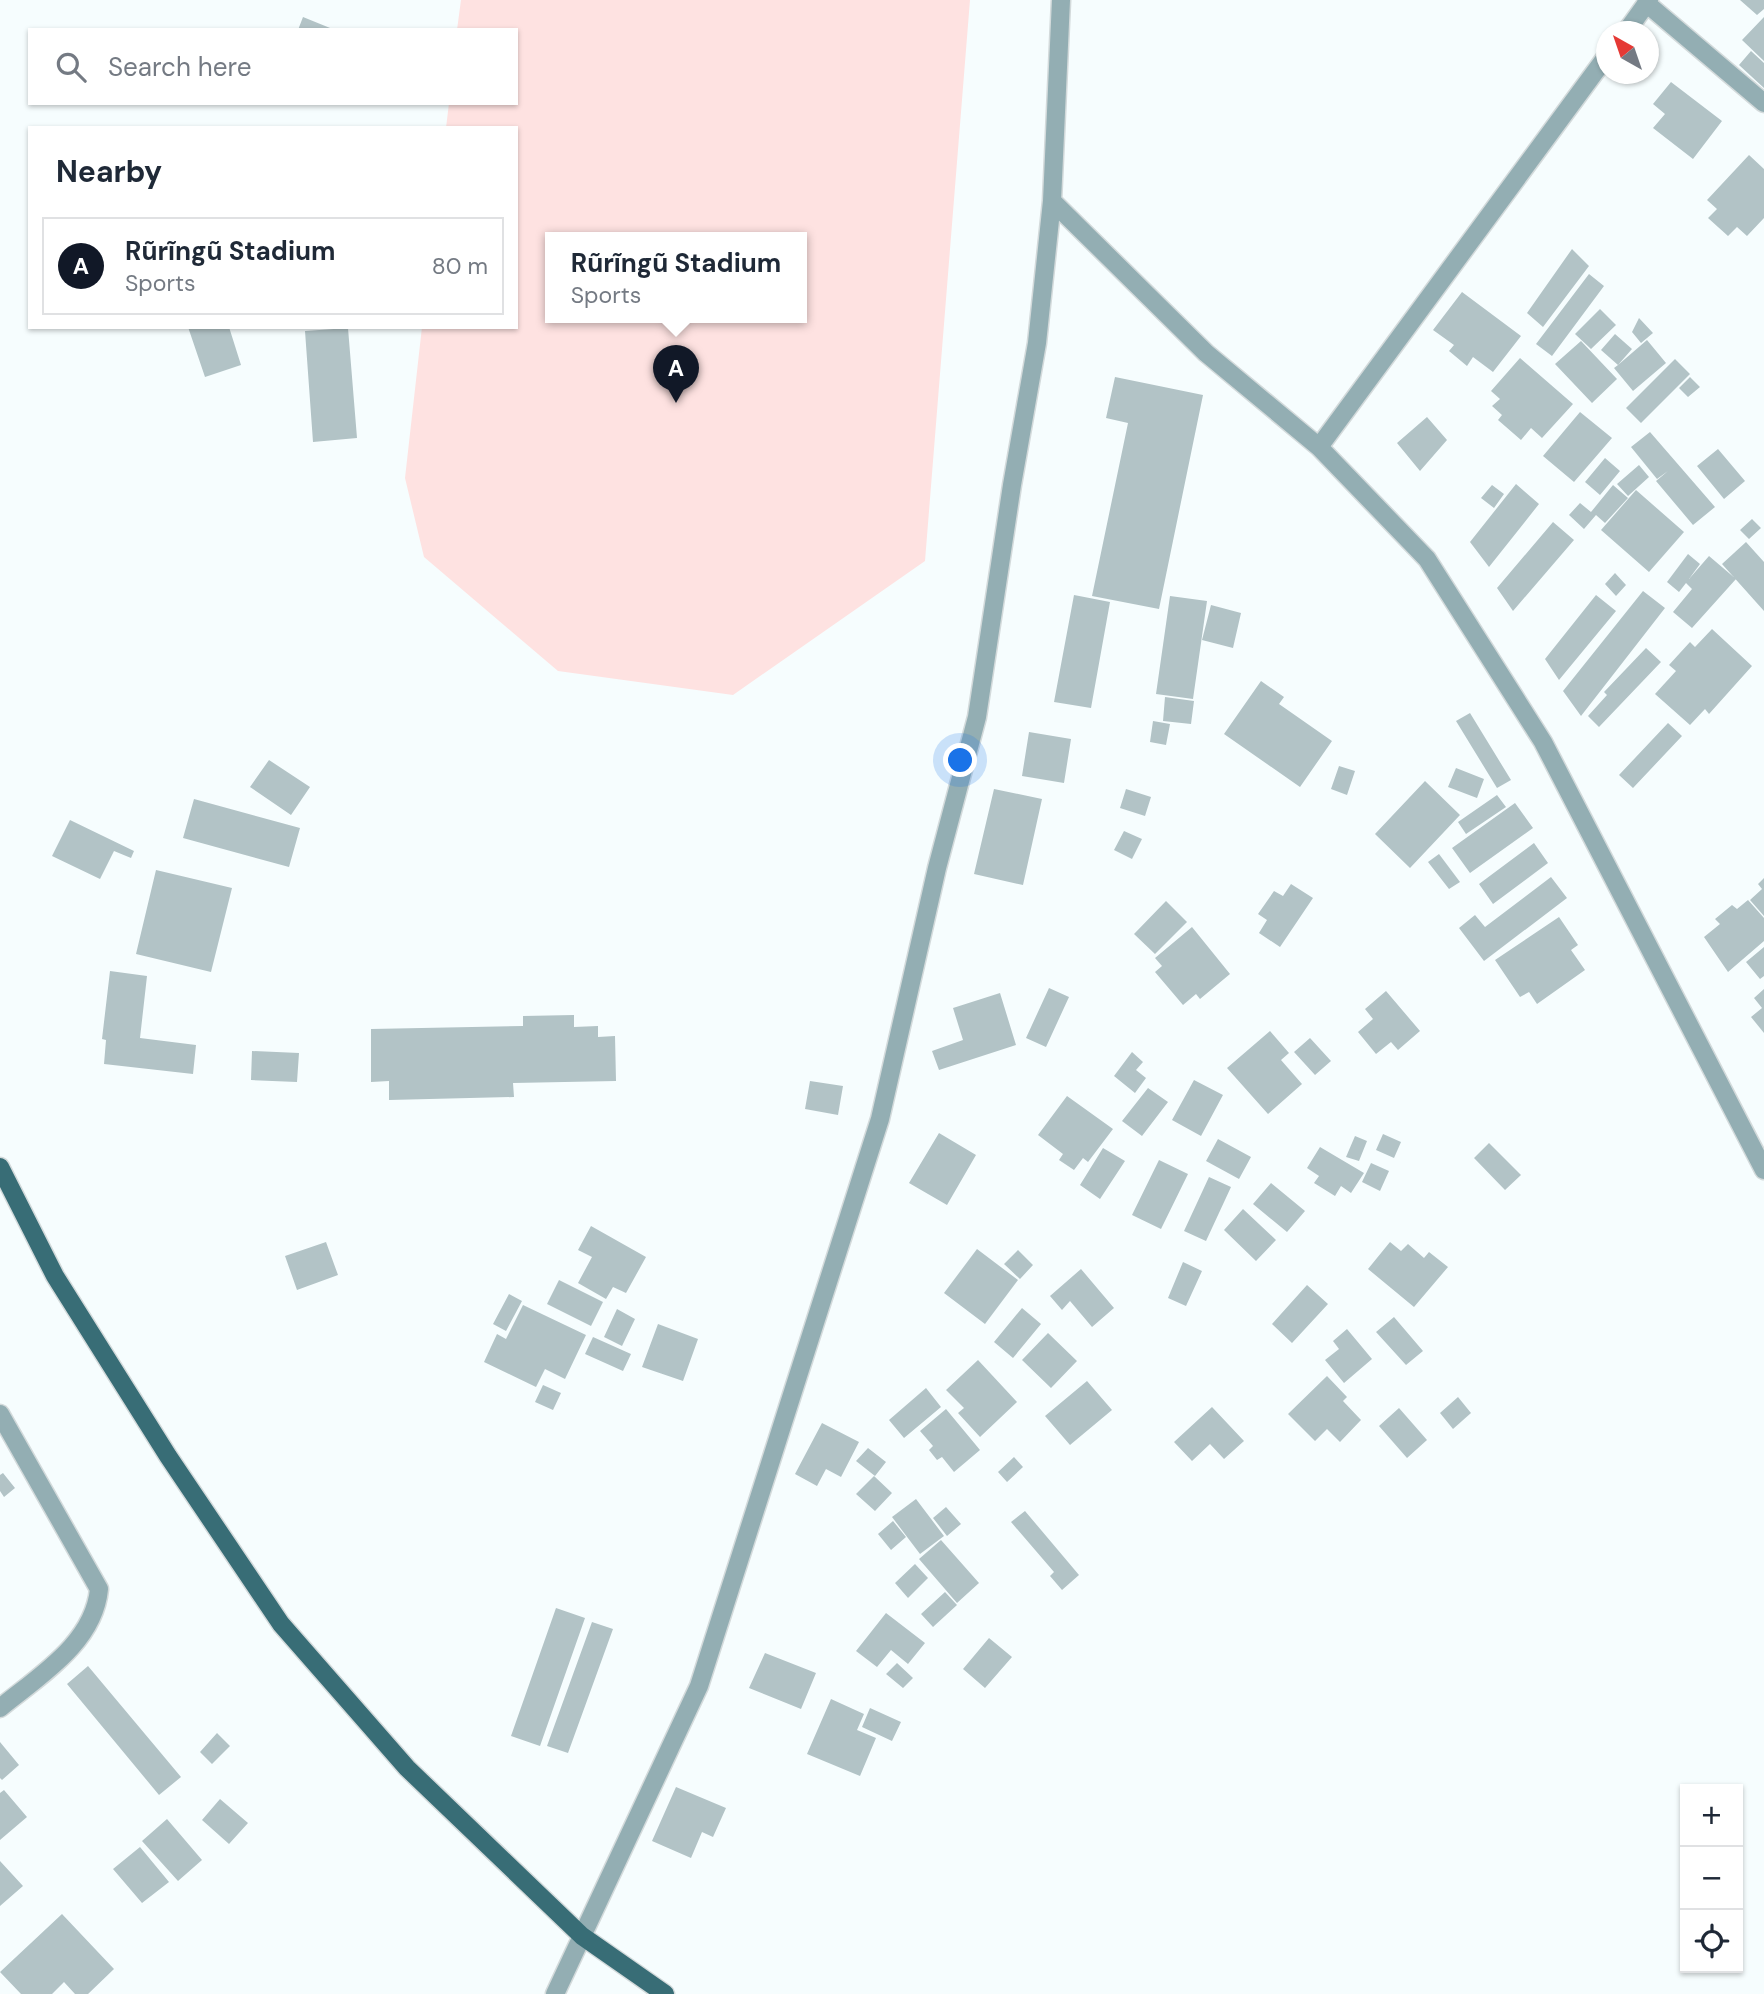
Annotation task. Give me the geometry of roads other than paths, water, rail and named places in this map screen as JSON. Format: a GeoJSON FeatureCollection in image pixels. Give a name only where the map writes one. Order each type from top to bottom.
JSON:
{"type":"FeatureCollection","features":[{"type":"Feature","properties":{"kind":"main road"},"geometry":{"type":"LineString","coordinates":[[0,1167],[62,1288],[168,1457],[281,1624],[407,1768],[582,1936],[665,1994]]}},
{"type":"Feature","properties":{"kind":"street"},"geometry":{"type":"LineString","coordinates":[[555,1994],[699,1686],[880,1119],[937,868],[977,717],[1037,343],[1052,201],[1061,0]]}},
{"type":"Feature","properties":{"kind":"street"},"geometry":{"type":"LineString","coordinates":[[1634,21],[1648,2],[1764,103]]}},
{"type":"Feature","properties":{"kind":"street"},"geometry":{"type":"LineString","coordinates":[[1319,447],[1596,71]]}},
{"type":"Feature","properties":{"kind":"street"},"geometry":{"type":"LineString","coordinates":[[1052,201],[1206,353],[1319,447],[1427,559],[1484,644],[1543,742],[1764,1170]]}},
{"type":"Feature","properties":{"kind":"street"},"geometry":{"type":"LineString","coordinates":[[0,1414],[99,1589],[97,1605],[86,1628],[66,1654],[0,1708]]}},
{"type":"Feature","properties":{"kind":"place","name":"Rũrĩngũ Stadium"},"geometry":{"type":"Point","coordinates":[676,403]}}]}
